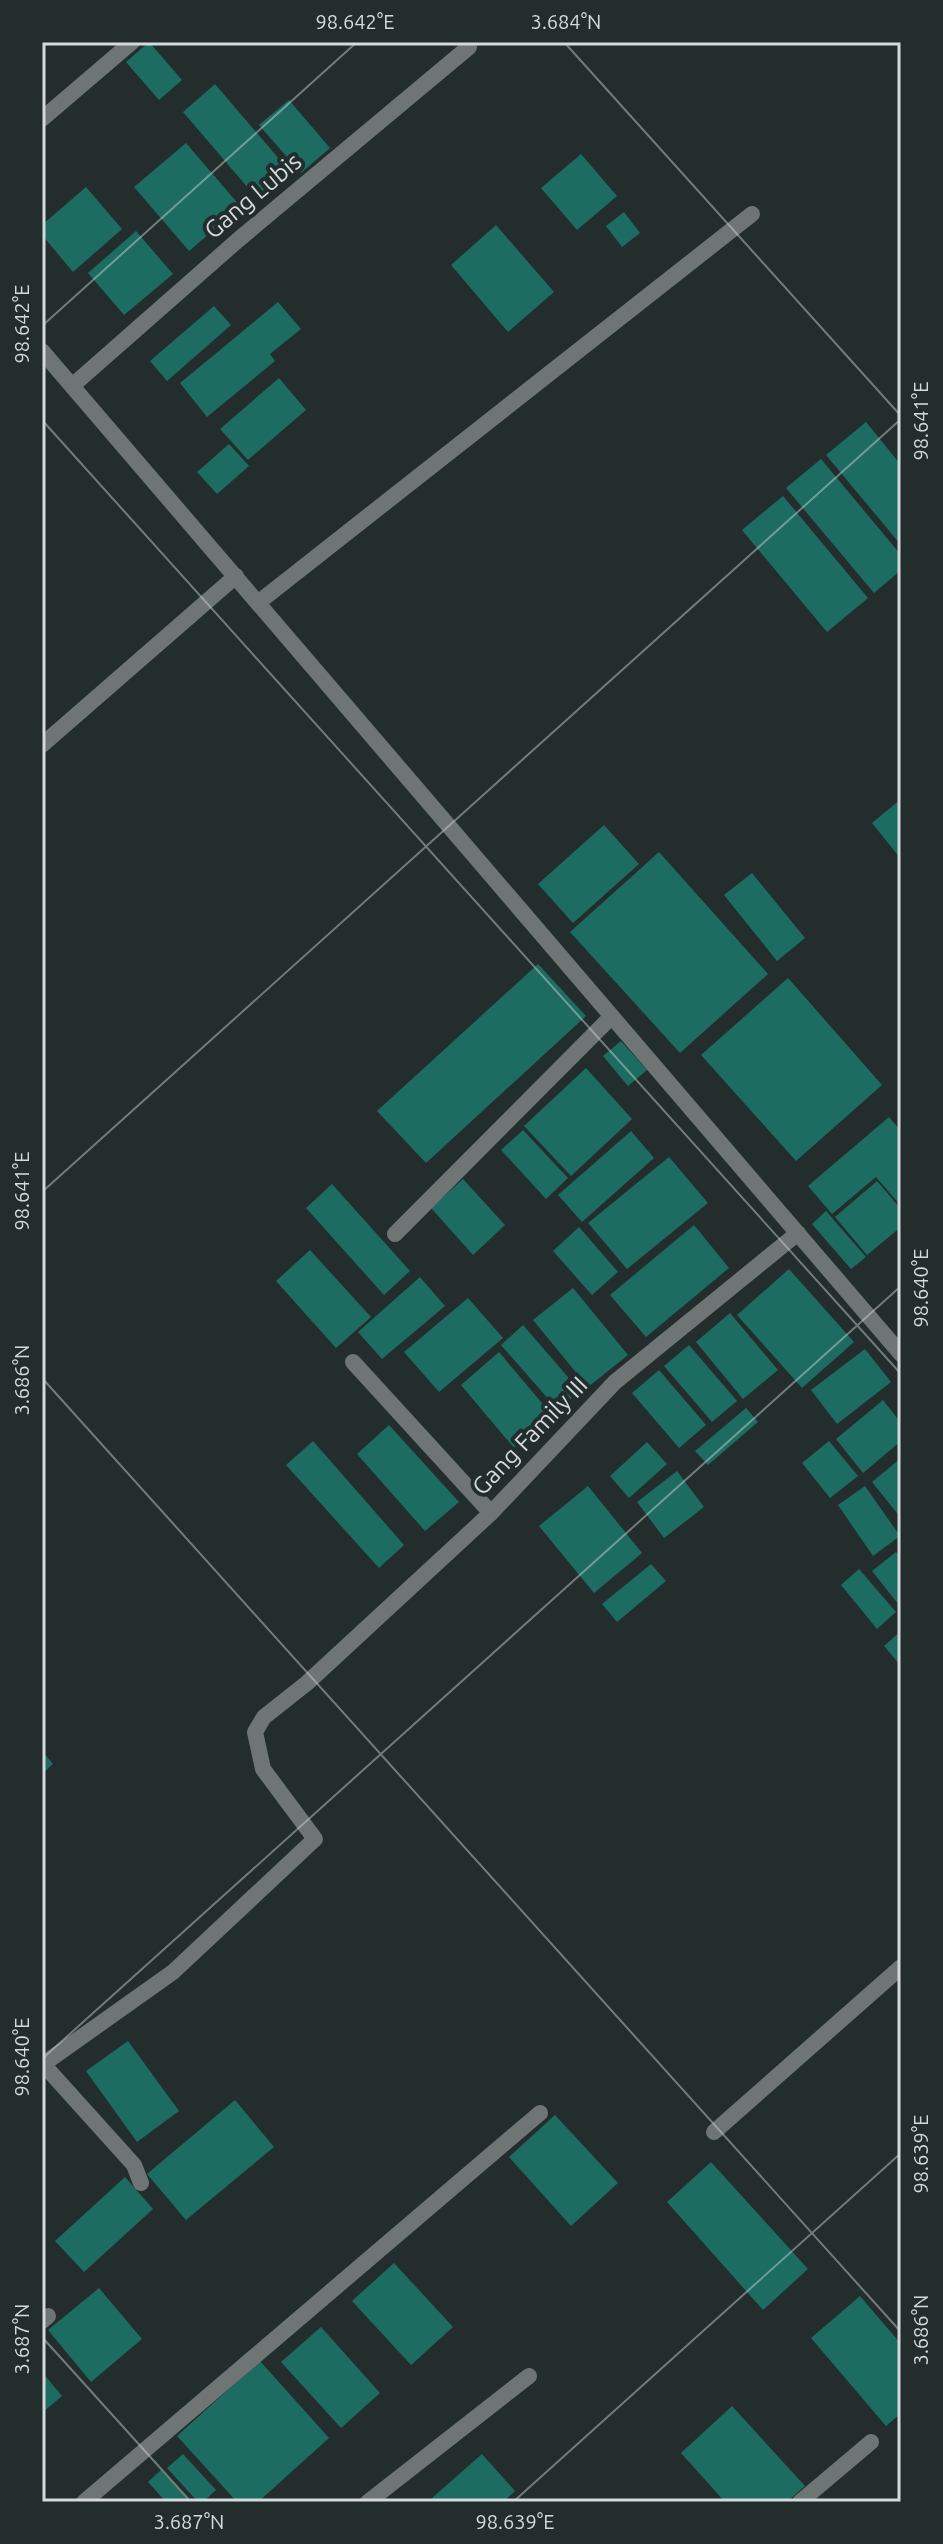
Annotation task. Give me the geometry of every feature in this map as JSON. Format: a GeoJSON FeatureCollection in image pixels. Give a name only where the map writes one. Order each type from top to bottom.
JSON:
{"type":"FeatureCollection","features":[{"type":"Feature","properties":{"kind":"street"},"geometry":{"type":"LineString","coordinates":[[42,119],[132,42]]}},
{"type":"Feature","properties":{"kind":"street","name":"Gang Lubis"},"geometry":{"type":"LineString","coordinates":[[72,386],[238,240],[469,47]]}},
{"type":"Feature","properties":{"kind":"street"},"geometry":{"type":"LineString","coordinates":[[259,602],[752,214]]}},
{"type":"Feature","properties":{"kind":"street"},"geometry":{"type":"LineString","coordinates":[[42,351],[901,1354]]}},
{"type":"Feature","properties":{"kind":"street"},"geometry":{"type":"LineString","coordinates":[[42,745],[236,576]]}},
{"type":"Feature","properties":{"kind":"street"},"geometry":{"type":"LineString","coordinates":[[395,1234],[611,1017]]}},
{"type":"Feature","properties":{"kind":"street","name":"Gang Family III"},"geometry":{"type":"LineString","coordinates":[[43,2065],[173,1972],[315,1839],[263,1769],[255,1732],[264,1717],[307,1683],[491,1513],[615,1382],[798,1233]]}},
{"type":"Feature","properties":{"kind":"street"},"geometry":{"type":"LineString","coordinates":[[353,1362],[491,1513]]}},
{"type":"Feature","properties":{"kind":"street"},"geometry":{"type":"LineString","coordinates":[[714,2132],[901,1967]]}},
{"type":"Feature","properties":{"kind":"street"},"geometry":{"type":"LineString","coordinates":[[43,2065],[134,2165],[141,2183]]}},
{"type":"Feature","properties":{"kind":"street"},"geometry":{"type":"LineString","coordinates":[[90,2497],[540,2113]]}},
{"type":"Feature","properties":{"kind":"street"},"geometry":{"type":"LineString","coordinates":[[368,2502],[529,2376]]}},
{"type":"Feature","properties":{"kind":"street"},"geometry":{"type":"LineString","coordinates":[[800,2502],[871,2442]]}},
{"type":"Feature","properties":{"kind":"building"},"geometry":{"type":"Polygon","coordinates":[[[149,42],[182,80],[159,100],[126,62],[149,42]]]}},
{"type":"Feature","properties":{"kind":"building"},"geometry":{"type":"Polygon","coordinates":[[[215,84],[292,174],[260,202],[183,112],[215,84]]]}},
{"type":"Feature","properties":{"kind":"building"},"geometry":{"type":"Polygon","coordinates":[[[289,100],[330,148],[301,173],[259,125],[289,100]]]}},
{"type":"Feature","properties":{"kind":"building"},"geometry":{"type":"Polygon","coordinates":[[[186,143],[241,207],[189,251],[134,187],[186,143]]]}},
{"type":"Feature","properties":{"kind":"building"},"geometry":{"type":"Polygon","coordinates":[[[581,154],[617,196],[577,230],[541,188],[581,154]]]}},
{"type":"Feature","properties":{"kind":"building"},"geometry":{"type":"Polygon","coordinates":[[[86,187],[122,229],[73,272],[42,235],[42,225],[86,187]]]}},
{"type":"Feature","properties":{"kind":"building"},"geometry":{"type":"Polygon","coordinates":[[[624,212],[640,233],[622,247],[606,226],[624,212]]]}},
{"type":"Feature","properties":{"kind":"building"},"geometry":{"type":"Polygon","coordinates":[[[496,225],[554,292],[508,332],[451,265],[496,225]]]}},
{"type":"Feature","properties":{"kind":"building"},"geometry":{"type":"Polygon","coordinates":[[[136,231],[173,274],[124,315],[88,273],[136,231]]]}},
{"type":"Feature","properties":{"kind":"building"},"geometry":{"type":"Polygon","coordinates":[[[278,302],[301,329],[270,354],[275,361],[207,417],[180,383],[278,302]]]}},
{"type":"Feature","properties":{"kind":"building"},"geometry":{"type":"Polygon","coordinates":[[[214,306],[231,325],[167,381],[150,361],[214,306]]]}},
{"type":"Feature","properties":{"kind":"building"},"geometry":{"type":"Polygon","coordinates":[[[279,378],[306,410],[248,460],[220,429],[279,378]]]}},
{"type":"Feature","properties":{"kind":"building"},"geometry":{"type":"Polygon","coordinates":[[[866,422],[901,465],[901,545],[826,455],[866,422]]]}},
{"type":"Feature","properties":{"kind":"building"},"geometry":{"type":"Polygon","coordinates":[[[229,444],[249,466],[217,494],[197,472],[229,444]]]}},
{"type":"Feature","properties":{"kind":"building"},"geometry":{"type":"Polygon","coordinates":[[[821,459],[901,555],[901,570],[874,593],[786,488],[821,459]]]}},
{"type":"Feature","properties":{"kind":"building"},"geometry":{"type":"Polygon","coordinates":[[[783,496],[868,598],[827,632],[742,530],[783,496]]]}},
{"type":"Feature","properties":{"kind":"building"},"geometry":{"type":"Polygon","coordinates":[[[901,799],[901,859],[872,823],[901,799]]]}},
{"type":"Feature","properties":{"kind":"building"},"geometry":{"type":"Polygon","coordinates":[[[604,825],[639,864],[573,923],[538,884],[604,825]]]}},
{"type":"Feature","properties":{"kind":"building"},"geometry":{"type":"Polygon","coordinates":[[[659,852],[768,974],[680,1053],[570,932],[659,852]]]}},
{"type":"Feature","properties":{"kind":"building"},"geometry":{"type":"Polygon","coordinates":[[[752,873],[805,938],[777,961],[724,895],[752,873]]]}},
{"type":"Feature","properties":{"kind":"building"},"geometry":{"type":"Polygon","coordinates":[[[538,964],[586,1016],[426,1163],[377,1111],[538,964]]]}},
{"type":"Feature","properties":{"kind":"building"},"geometry":{"type":"Polygon","coordinates":[[[788,978],[882,1085],[796,1161],[701,1055],[788,978]]]}},
{"type":"Feature","properties":{"kind":"building"},"geometry":{"type":"Polygon","coordinates":[[[621,1041],[647,1070],[628,1086],[603,1056],[621,1041]]]}},
{"type":"Feature","properties":{"kind":"building"},"geometry":{"type":"Polygon","coordinates":[[[586,1068],[632,1119],[571,1176],[524,1126],[586,1068]]]}},
{"type":"Feature","properties":{"kind":"building"},"geometry":{"type":"Polygon","coordinates":[[[889,1117],[901,1131],[901,1206],[876,1177],[832,1214],[808,1186],[889,1117]]]}},
{"type":"Feature","properties":{"kind":"building"},"geometry":{"type":"Polygon","coordinates":[[[523,1130],[568,1178],[546,1199],[501,1150],[523,1130]]]}},
{"type":"Feature","properties":{"kind":"building"},"geometry":{"type":"Polygon","coordinates":[[[631,1131],[654,1158],[582,1222],[558,1195],[631,1131]]]}},
{"type":"Feature","properties":{"kind":"building"},"geometry":{"type":"Polygon","coordinates":[[[669,1157],[708,1203],[627,1269],[588,1223],[669,1157]]]}},
{"type":"Feature","properties":{"kind":"building"},"geometry":{"type":"Polygon","coordinates":[[[463,1179],[505,1225],[473,1255],[431,1208],[463,1179]]]}},
{"type":"Feature","properties":{"kind":"building"},"geometry":{"type":"Polygon","coordinates":[[[877,1181],[901,1209],[901,1227],[867,1255],[835,1217],[877,1181]]]}},
{"type":"Feature","properties":{"kind":"building"},"geometry":{"type":"Polygon","coordinates":[[[332,1184],[410,1271],[384,1295],[306,1208],[332,1184]]]}},
{"type":"Feature","properties":{"kind":"building"},"geometry":{"type":"Polygon","coordinates":[[[826,1211],[866,1257],[851,1269],[812,1224],[826,1211]]]}},
{"type":"Feature","properties":{"kind":"building"},"geometry":{"type":"Polygon","coordinates":[[[694,1225],[729,1268],[646,1337],[610,1295],[694,1225]]]}},
{"type":"Feature","properties":{"kind":"building"},"geometry":{"type":"Polygon","coordinates":[[[579,1227],[618,1272],[592,1295],[553,1251],[579,1227]]]}},
{"type":"Feature","properties":{"kind":"building"},"geometry":{"type":"Polygon","coordinates":[[[310,1250],[371,1317],[336,1348],[276,1281],[310,1250]]]}},
{"type":"Feature","properties":{"kind":"building"},"geometry":{"type":"Polygon","coordinates":[[[789,1269],[854,1342],[802,1388],[737,1315],[789,1269]]]}},
{"type":"Feature","properties":{"kind":"building"},"geometry":{"type":"Polygon","coordinates":[[[420,1277],[445,1306],[382,1359],[358,1332],[420,1277]]]}},
{"type":"Feature","properties":{"kind":"building"},"geometry":{"type":"Polygon","coordinates":[[[573,1288],[628,1355],[588,1387],[533,1320],[573,1288]]]}},
{"type":"Feature","properties":{"kind":"building"},"geometry":{"type":"Polygon","coordinates":[[[468,1298],[503,1338],[439,1392],[404,1352],[468,1298]]]}},
{"type":"Feature","properties":{"kind":"building"},"geometry":{"type":"Polygon","coordinates":[[[730,1313],[778,1370],[743,1399],[696,1342],[730,1313]]]}},
{"type":"Feature","properties":{"kind":"building"},"geometry":{"type":"Polygon","coordinates":[[[523,1325],[580,1391],[558,1410],[501,1345],[523,1325]]]}},
{"type":"Feature","properties":{"kind":"building"},"geometry":{"type":"Polygon","coordinates":[[[689,1345],[737,1401],[712,1422],[664,1366],[689,1345]]]}},
{"type":"Feature","properties":{"kind":"building"},"geometry":{"type":"Polygon","coordinates":[[[865,1349],[891,1382],[837,1424],[811,1390],[865,1349]]]}},
{"type":"Feature","properties":{"kind":"building"},"geometry":{"type":"Polygon","coordinates":[[[499,1352],[552,1415],[514,1448],[461,1385],[499,1352]]]}},
{"type":"Feature","properties":{"kind":"building"},"geometry":{"type":"Polygon","coordinates":[[[659,1370],[706,1425],[679,1448],[632,1393],[659,1370]]]}},
{"type":"Feature","properties":{"kind":"building"},"geometry":{"type":"Polygon","coordinates":[[[883,1400],[901,1423],[901,1441],[863,1473],[836,1439],[883,1400]]]}},
{"type":"Feature","properties":{"kind":"building"},"geometry":{"type":"Polygon","coordinates":[[[746,1408],[758,1422],[708,1465],[695,1451],[746,1408]]]}},
{"type":"Feature","properties":{"kind":"building"},"geometry":{"type":"Polygon","coordinates":[[[389,1425],[459,1502],[425,1531],[357,1454],[389,1425]]]}},
{"type":"Feature","properties":{"kind":"building"},"geometry":{"type":"Polygon","coordinates":[[[313,1441],[404,1545],[379,1568],[286,1465],[313,1441]]]}},
{"type":"Feature","properties":{"kind":"building"},"geometry":{"type":"Polygon","coordinates":[[[829,1441],[858,1476],[830,1498],[802,1463],[829,1441]]]}},
{"type":"Feature","properties":{"kind":"building"},"geometry":{"type":"Polygon","coordinates":[[[647,1442],[667,1464],[629,1498],[610,1476],[647,1442]]]}},
{"type":"Feature","properties":{"kind":"building"},"geometry":{"type":"Polygon","coordinates":[[[901,1458],[901,1518],[872,1482],[901,1458]]]}},
{"type":"Feature","properties":{"kind":"building"},"geometry":{"type":"Polygon","coordinates":[[[677,1471],[704,1507],[664,1538],[637,1502],[677,1471]]]}},
{"type":"Feature","properties":{"kind":"building"},"geometry":{"type":"Polygon","coordinates":[[[588,1486],[642,1553],[594,1593],[539,1526],[588,1486]]]}},
{"type":"Feature","properties":{"kind":"building"},"geometry":{"type":"Polygon","coordinates":[[[865,1486],[900,1536],[873,1556],[838,1505],[865,1486]]]}},
{"type":"Feature","properties":{"kind":"building"},"geometry":{"type":"Polygon","coordinates":[[[896,1552],[901,1558],[899,1605],[872,1571],[896,1552]]]}},
{"type":"Feature","properties":{"kind":"building"},"geometry":{"type":"Polygon","coordinates":[[[651,1564],[666,1581],[617,1622],[602,1604],[651,1564]]]}},
{"type":"Feature","properties":{"kind":"building"},"geometry":{"type":"Polygon","coordinates":[[[859,1569],[896,1612],[877,1629],[841,1585],[859,1569]]]}},
{"type":"Feature","properties":{"kind":"building"},"geometry":{"type":"Polygon","coordinates":[[[901,1631],[901,1666],[884,1646],[901,1631]]]}},
{"type":"Feature","properties":{"kind":"building"},"geometry":{"type":"Polygon","coordinates":[[[42,1751],[53,1764],[42,1774],[42,1751]]]}},
{"type":"Feature","properties":{"kind":"building"},"geometry":{"type":"Polygon","coordinates":[[[128,2041],[179,2111],[137,2142],[86,2071],[128,2041]]]}},
{"type":"Feature","properties":{"kind":"building"},"geometry":{"type":"Polygon","coordinates":[[[235,2100],[274,2147],[186,2220],[147,2174],[235,2100]]]}},
{"type":"Feature","properties":{"kind":"building"},"geometry":{"type":"Polygon","coordinates":[[[555,2115],[618,2183],[571,2226],[509,2157],[555,2115]]]}},
{"type":"Feature","properties":{"kind":"building"},"geometry":{"type":"Polygon","coordinates":[[[711,2162],[808,2269],[763,2310],[667,2202],[711,2162]]]}},
{"type":"Feature","properties":{"kind":"building"},"geometry":{"type":"Polygon","coordinates":[[[125,2177],[153,2209],[84,2272],[55,2241],[125,2177]]]}},
{"type":"Feature","properties":{"kind":"building"},"geometry":{"type":"Polygon","coordinates":[[[394,2263],[453,2327],[411,2365],[352,2301],[394,2263]]]}},
{"type":"Feature","properties":{"kind":"building"},"geometry":{"type":"Polygon","coordinates":[[[99,2288],[142,2339],[91,2382],[48,2330],[99,2288]]]}},
{"type":"Feature","properties":{"kind":"building"},"geometry":{"type":"Polygon","coordinates":[[[860,2296],[901,2344],[901,2413],[886,2426],[811,2338],[860,2296]]]}},
{"type":"Feature","properties":{"kind":"building"},"geometry":{"type":"Polygon","coordinates":[[[321,2327],[380,2393],[341,2428],[281,2362],[321,2327]]]}},
{"type":"Feature","properties":{"kind":"building"},"geometry":{"type":"Polygon","coordinates":[[[260,2361],[329,2438],[258,2502],[237,2502],[177,2436],[260,2361]]]}},
{"type":"Feature","properties":{"kind":"building"},"geometry":{"type":"Polygon","coordinates":[[[42,2372],[62,2396],[42,2413],[42,2372]]]}},
{"type":"Feature","properties":{"kind":"building"},"geometry":{"type":"Polygon","coordinates":[[[732,2406],[805,2486],[787,2502],[725,2502],[681,2453],[732,2406]]]}},
{"type":"Feature","properties":{"kind":"building"},"geometry":{"type":"Polygon","coordinates":[[[183,2454],[216,2490],[203,2502],[198,2502],[167,2468],[183,2454]]]}},
{"type":"Feature","properties":{"kind":"building"},"geometry":{"type":"Polygon","coordinates":[[[482,2454],[515,2491],[503,2502],[435,2502],[432,2498],[482,2454]]]}},
{"type":"Feature","properties":{"kind":"building"},"geometry":{"type":"Polygon","coordinates":[[[161,2470],[190,2502],[166,2502],[148,2482],[161,2470]]]}}]}
